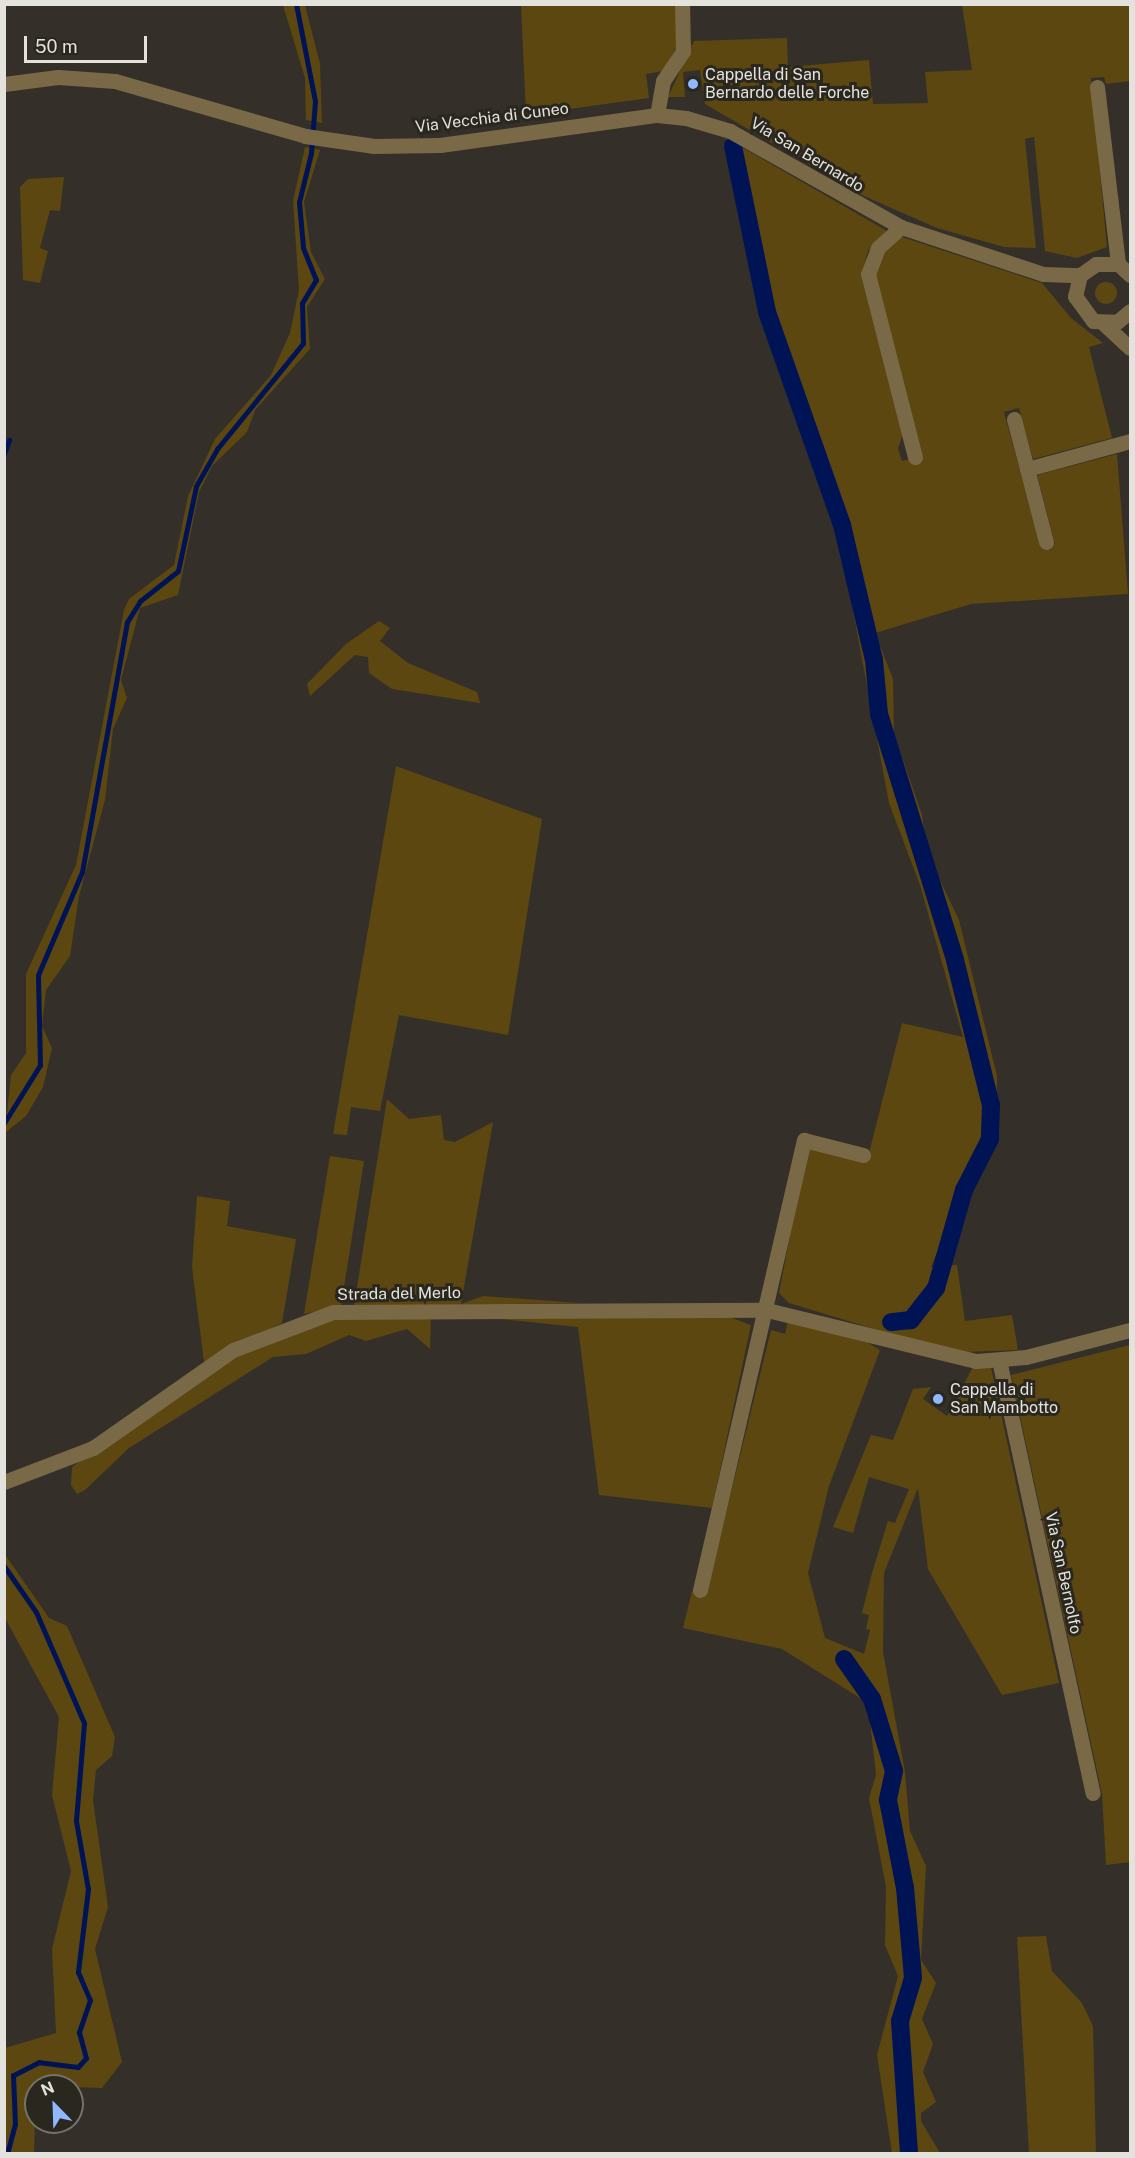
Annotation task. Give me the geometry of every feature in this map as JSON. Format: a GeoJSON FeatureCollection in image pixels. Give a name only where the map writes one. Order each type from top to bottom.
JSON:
{"type":"FeatureCollection","features":[{"type":"Feature","properties":{"kind":"street"},"geometry":{"type":"LineString","coordinates":[[657,115],[660,87],[683,51],[682,4]]}},
{"type":"Feature","properties":{"kind":"street","name":"Via Vecchia di Cuneo"},"geometry":{"type":"LineString","coordinates":[[4,84],[58,77],[115,81],[323,140],[440,145],[657,115]]}},
{"type":"Feature","properties":{"kind":"street"},"geometry":{"type":"LineString","coordinates":[[1097,87],[1114,241],[1112,263],[1131,275]]}},
{"type":"Feature","properties":{"kind":"street","name":"Via San Bernardo"},"geometry":{"type":"LineString","coordinates":[[657,115],[730,131],[901,227],[1050,276],[1080,275],[1112,263]]}},
{"type":"Feature","properties":{"kind":"street"},"geometry":{"type":"LineString","coordinates":[[901,227],[878,248],[868,274],[915,457]]}},
{"type":"Feature","properties":{"kind":"street"},"geometry":{"type":"LineString","coordinates":[[1075,296],[1080,275]]}},
{"type":"Feature","properties":{"kind":"street","name":"Via San Bernardo"},"geometry":{"type":"LineString","coordinates":[[1050,276],[1075,296],[1084,315],[1104,324],[1130,349]]}},
{"type":"Feature","properties":{"kind":"street"},"geometry":{"type":"LineString","coordinates":[[1104,324],[1127,315],[1130,349]]}},
{"type":"Feature","properties":{"kind":"street"},"geometry":{"type":"LineString","coordinates":[[1014,419],[1046,542]]}},
{"type":"Feature","properties":{"kind":"street"},"geometry":{"type":"LineString","coordinates":[[1027,469],[1131,441]]}},
{"type":"Feature","properties":{"kind":"street"},"geometry":{"type":"LineString","coordinates":[[700,1590],[767,1310],[804,1140],[863,1155]]}},
{"type":"Feature","properties":{"kind":"street"},"geometry":{"type":"LineString","coordinates":[[767,1310],[937,1355],[999,1360],[1131,1330]]}},
{"type":"Feature","properties":{"kind":"street","name":"Strada del Merlo"},"geometry":{"type":"LineString","coordinates":[[4,1482],[84,1453],[222,1356],[320,1315],[767,1310]]}},
{"type":"Feature","properties":{"kind":"street","name":"Via San Bernolfo"},"geometry":{"type":"LineString","coordinates":[[999,1360],[1093,1793]]}},
{"type":"Feature","properties":{"kind":"shaded area"},"geometry":{"type":"Polygon","coordinates":[[[283,5],[305,5],[320,64],[322,123],[306,120],[305,78],[283,5]]]}},
{"type":"Feature","properties":{"kind":"shaded area"},"geometry":{"type":"Polygon","coordinates":[[[521,5],[675,5],[679,44],[663,71],[646,74],[649,98],[526,115],[521,5]]]}},
{"type":"Feature","properties":{"kind":"shaded area"},"geometry":{"type":"Polygon","coordinates":[[[962,5],[1130,5],[1130,81],[1106,84],[1104,77],[1091,78],[1107,247],[1077,258],[1045,251],[1034,137],[1025,139],[1036,248],[1004,247],[937,228],[864,196],[705,104],[700,70],[683,72],[685,97],[668,97],[694,41],[787,38],[788,67],[869,60],[873,104],[928,103],[925,72],[972,70],[962,5]]]}},
{"type":"Feature","properties":{"kind":"shaded area"},"geometry":{"type":"Polygon","coordinates":[[[726,138],[887,231],[868,251],[861,276],[903,434],[898,448],[902,461],[921,456],[875,278],[880,255],[899,236],[1042,283],[1071,318],[1103,343],[1089,347],[1112,438],[1033,459],[1019,408],[1004,412],[1041,548],[1055,544],[1037,475],[1117,454],[1128,594],[971,604],[875,633],[893,679],[894,734],[922,815],[927,853],[959,920],[997,1076],[997,1103],[931,1267],[957,1265],[965,1321],[1012,1315],[1018,1350],[963,1352],[914,1341],[789,1303],[779,1293],[807,1147],[867,1161],[902,1023],[963,1037],[920,885],[889,803],[837,525],[762,310],[726,138]]]}},
{"type":"Feature","properties":{"kind":"shaded area"},"geometry":{"type":"Polygon","coordinates":[[[305,147],[320,150],[304,202],[311,252],[325,279],[307,307],[310,349],[255,410],[247,432],[212,466],[199,492],[178,595],[140,608],[121,680],[127,698],[113,729],[105,800],[79,896],[70,956],[46,990],[42,1026],[52,1048],[43,1087],[26,1116],[5,1133],[11,1075],[26,1053],[26,974],[76,865],[124,610],[129,599],[174,565],[188,496],[215,439],[271,375],[290,333],[299,290],[293,201],[305,147]]]}},
{"type":"Feature","properties":{"kind":"shaded area"},"geometry":{"type":"Polygon","coordinates":[[[64,177],[60,211],[50,210],[40,248],[48,251],[40,283],[23,280],[20,187],[28,179],[64,177]]]}},
{"type":"Feature","properties":{"kind":"shaded area"},"geometry":{"type":"Polygon","coordinates":[[[1106,282],[1114,285],[1117,293],[1114,301],[1106,304],[1098,301],[1095,293],[1098,285],[1106,282]]]}},
{"type":"Feature","properties":{"kind":"shaded area"},"geometry":{"type":"Polygon","coordinates":[[[379,621],[390,628],[380,641],[408,663],[477,692],[480,703],[392,689],[369,673],[368,657],[355,655],[310,696],[307,684],[346,644],[379,621]]]}},
{"type":"Feature","properties":{"kind":"shaded area"},"geometry":{"type":"Polygon","coordinates":[[[396,766],[542,819],[508,1035],[399,1015],[380,1111],[351,1107],[347,1135],[333,1134],[396,766]]]}},
{"type":"Feature","properties":{"kind":"shaded area"},"geometry":{"type":"Polygon","coordinates":[[[387,1099],[409,1119],[441,1115],[444,1140],[455,1142],[493,1122],[461,1304],[483,1296],[579,1303],[354,1306],[387,1099]]]}},
{"type":"Feature","properties":{"kind":"shaded area"},"geometry":{"type":"Polygon","coordinates":[[[330,1156],[364,1161],[341,1306],[304,1314],[330,1156]]]}},
{"type":"Feature","properties":{"kind":"shaded area"},"geometry":{"type":"Polygon","coordinates":[[[197,1196],[230,1201],[227,1226],[296,1239],[282,1323],[204,1362],[192,1267],[197,1196]]]}},
{"type":"Feature","properties":{"kind":"shaded area"},"geometry":{"type":"Polygon","coordinates":[[[431,1315],[430,1349],[407,1329],[366,1341],[349,1335],[306,1354],[273,1357],[129,1448],[85,1490],[77,1494],[71,1485],[72,1467],[215,1366],[327,1319],[431,1315]]]}},
{"type":"Feature","properties":{"kind":"shaded area"},"geometry":{"type":"Polygon","coordinates":[[[461,1315],[732,1318],[751,1325],[712,1508],[599,1495],[578,1327],[461,1315]]]}},
{"type":"Feature","properties":{"kind":"shaded area"},"geometry":{"type":"Polygon","coordinates":[[[788,1320],[863,1340],[880,1350],[829,1486],[808,1573],[825,1638],[864,1654],[870,1630],[866,1629],[869,1615],[862,1613],[872,1573],[888,1521],[895,1523],[909,1489],[869,1477],[853,1533],[833,1527],[871,1435],[893,1440],[913,1389],[931,1387],[923,1399],[947,1416],[973,1367],[991,1367],[1059,1683],[1002,1695],[928,1569],[918,1488],[884,1573],[883,1652],[905,1772],[910,1831],[926,1866],[921,1960],[936,1983],[922,2019],[933,2044],[923,2072],[936,2102],[921,2113],[921,2121],[940,2153],[892,2153],[877,2055],[898,1976],[885,1945],[886,1887],[869,1798],[876,1775],[868,1703],[782,1649],[683,1628],[692,1591],[706,1594],[771,1330],[785,1334],[788,1320]]]}},
{"type":"Feature","properties":{"kind":"shaded area"},"geometry":{"type":"Polygon","coordinates":[[[1130,1345],[1130,1862],[1106,1865],[1102,1794],[1011,1375],[1130,1345]]]}},
{"type":"Feature","properties":{"kind":"shaded area"},"geometry":{"type":"Polygon","coordinates":[[[4,1553],[49,1618],[67,1626],[115,1737],[112,1756],[96,1770],[93,1800],[108,1907],[95,1949],[122,2062],[102,2088],[84,2087],[84,2074],[24,2074],[24,2134],[35,2134],[34,2154],[5,2153],[5,2048],[56,2033],[52,1949],[71,1871],[52,1795],[59,1717],[5,1618],[4,1553]]]}},
{"type":"Feature","properties":{"kind":"shaded area"},"geometry":{"type":"Polygon","coordinates":[[[1046,1936],[1052,1971],[1082,2003],[1093,2026],[1096,2153],[1029,2153],[1017,1937],[1046,1936]]]}},
{"type":"Feature","properties":{"kind":"waterway"},"geometry":{"type":"LineString","coordinates":[[4,1123],[40,1065],[38,975],[82,872],[127,622],[140,601],[178,571],[196,486],[217,449],[303,343],[302,303],[316,280],[303,247],[299,202],[311,153],[315,101],[296,4]]}},
{"type":"Feature","properties":{"kind":"waterway"},"geometry":{"type":"LineString","coordinates":[[733,146],[767,312],[842,525],[874,660],[879,714],[955,960],[991,1105],[990,1139],[964,1190],[936,1288],[911,1320],[891,1322]]}},
{"type":"Feature","properties":{"kind":"waterway"},"geometry":{"type":"LineString","coordinates":[[4,454],[9,440]]}},
{"type":"Feature","properties":{"kind":"waterway"},"geometry":{"type":"LineString","coordinates":[[4,1566],[36,1612],[84,1723],[76,1821],[88,1889],[78,1972],[90,2000],[79,2032],[86,2058],[78,2067],[39,2062],[13,2075],[15,2124],[7,2154]]}},
{"type":"Feature","properties":{"kind":"waterway"},"geometry":{"type":"LineString","coordinates":[[844,1659],[872,1699],[894,1771],[888,1800],[905,1888],[913,1978],[900,2021],[909,2154]]}},
{"type":"Feature","properties":{"kind":"place","name":"Cappella di San Bernardo delle Forche"},"geometry":{"type":"Point","coordinates":[693,84]}},
{"type":"Feature","properties":{"kind":"place","name":"Cappella di San Mambotto"},"geometry":{"type":"Point","coordinates":[938,1399]}}]}
